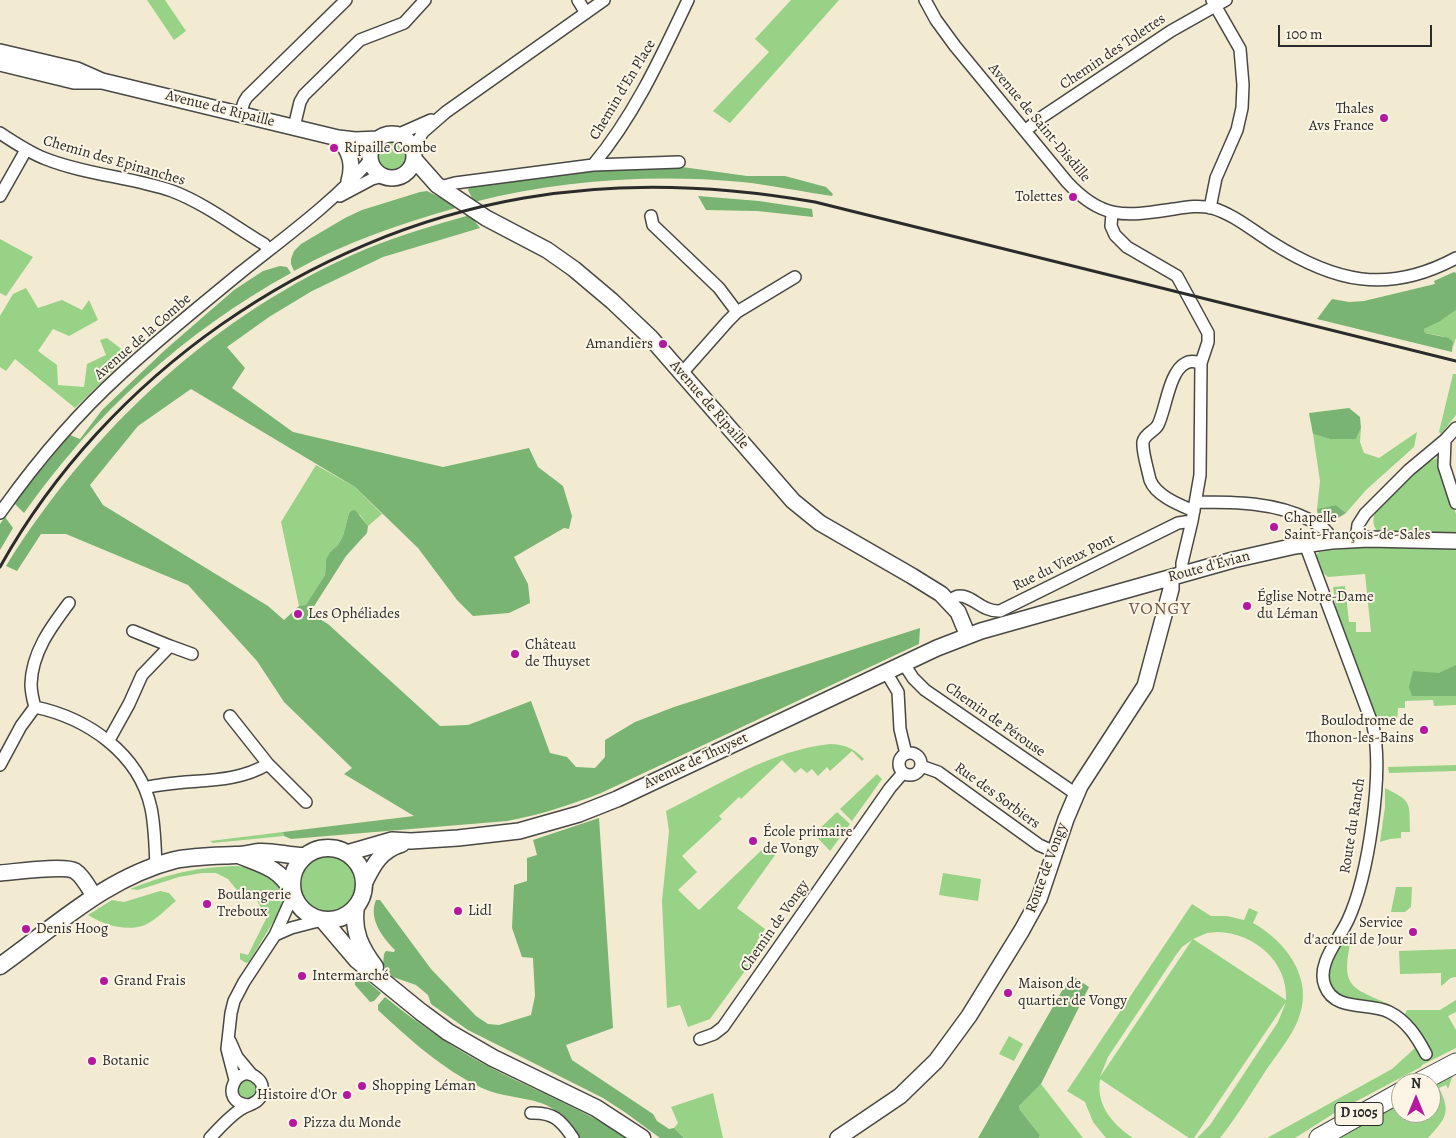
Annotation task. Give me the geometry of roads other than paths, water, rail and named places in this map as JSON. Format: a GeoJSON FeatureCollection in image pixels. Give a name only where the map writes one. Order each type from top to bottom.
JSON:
{"type":"FeatureCollection","features":[{"type":"Feature","properties":{"kind":"main road"},"geometry":{"type":"LineString","coordinates":[[239,855],[271,868],[281,875],[299,907],[305,913],[322,920],[341,918],[356,907],[362,896],[364,884],[359,866],[347,853],[325,848],[314,850],[304,856],[294,871],[291,880],[292,892]]}},
{"type":"Feature","properties":{"kind":"main road"},"geometry":{"type":"LineString","coordinates":[[0,966],[94,896],[123,879],[156,866],[188,858],[260,852],[304,856]]}},
{"type":"Feature","properties":{"kind":"main road"},"geometry":{"type":"LineString","coordinates":[[356,907],[355,924],[359,942],[385,981]]}},
{"type":"Feature","properties":{"kind":"main road"},"geometry":{"type":"LineString","coordinates":[[322,920],[358,960],[420,1012],[463,1041],[493,1058],[596,1108],[642,1138]]}},
{"type":"Feature","properties":{"kind":"main road"},"geometry":{"type":"LineString","coordinates":[[1437,1073],[1456,1063]]}},
{"type":"Feature","properties":{"kind":"main road","name":"D 1005"},"geometry":{"type":"LineString","coordinates":[[1319,1138],[1391,1098]]}},
{"type":"Feature","properties":{"kind":"street"},"geometry":{"type":"LineString","coordinates":[[240,114],[248,97],[346,0]]}},
{"type":"Feature","properties":{"kind":"street"},"geometry":{"type":"LineString","coordinates":[[294,127],[300,102],[304,96],[355,45],[366,37],[404,23],[425,0]]}},
{"type":"Feature","properties":{"kind":"street"},"geometry":{"type":"LineString","coordinates":[[578,0],[586,13]]}},
{"type":"Feature","properties":{"kind":"street"},"geometry":{"type":"LineString","coordinates":[[413,154],[406,139],[397,135],[388,135],[379,139],[372,148],[371,158],[375,169],[383,176],[394,178],[403,175],[411,167],[413,154],[423,132],[446,112],[604,0]]}},
{"type":"Feature","properties":{"kind":"street","name":"Chemin d'En Place"},"geometry":{"type":"LineString","coordinates":[[593,165],[606,150],[657,68],[688,0]]}},
{"type":"Feature","properties":{"kind":"street","name":"Avenue de Saint-Disdille"},"geometry":{"type":"LineString","coordinates":[[925,0],[955,46],[1080,196],[1092,204],[1112,212]]}},
{"type":"Feature","properties":{"kind":"street","name":"Chemin des Tolettes"},"geometry":{"type":"LineString","coordinates":[[1025,131],[1160,38],[1214,3],[1226,0]]}},
{"type":"Feature","properties":{"kind":"street"},"geometry":{"type":"LineString","coordinates":[[1210,208],[1216,178],[1237,130],[1243,96],[1240,49],[1214,3]]}},
{"type":"Feature","properties":{"kind":"street","name":"Avenue de Ripaille"},"geometry":{"type":"LineString","coordinates":[[4,59],[74,81],[102,80],[338,138],[356,140],[379,139]]}},
{"type":"Feature","properties":{"kind":"street"},"geometry":{"type":"LineString","coordinates":[[397,135],[446,112]]}},
{"type":"Feature","properties":{"kind":"street","name":"Chemin des Epinanches"},"geometry":{"type":"LineString","coordinates":[[0,133],[26,150],[59,164],[180,194],[248,235],[269,250]]}},
{"type":"Feature","properties":{"kind":"street"},"geometry":{"type":"LineString","coordinates":[[338,138],[350,154],[352,165],[349,181]]}},
{"type":"Feature","properties":{"kind":"street","name":"Avenue de Ripaille"},"geometry":{"type":"LineString","coordinates":[[338,138],[371,158]]}},
{"type":"Feature","properties":{"kind":"street"},"geometry":{"type":"LineString","coordinates":[[0,196],[26,150]]}},
{"type":"Feature","properties":{"kind":"street","name":"Avenue de Ripaille"},"geometry":{"type":"LineString","coordinates":[[413,154],[438,186]]}},
{"type":"Feature","properties":{"kind":"street","name":"Avenue de la Combe"},"geometry":{"type":"LineString","coordinates":[[0,513],[34,468],[98,396],[143,354],[325,204],[371,158]]}},
{"type":"Feature","properties":{"kind":"street","name":"Chemin d'En Place"},"geometry":{"type":"LineString","coordinates":[[438,186],[593,165],[679,162]]}},
{"type":"Feature","properties":{"kind":"street","name":"Avenue de Ripaille"},"geometry":{"type":"LineString","coordinates":[[403,175],[415,177],[438,186],[486,218],[546,250],[574,269],[628,315],[682,374],[781,489],[806,513],[835,533],[932,588],[949,602],[961,617],[968,636]]}},
{"type":"Feature","properties":{"kind":"street","name":"Avenue de la Combe"},"geometry":{"type":"LineString","coordinates":[[325,204],[372,179],[383,176]]}},
{"type":"Feature","properties":{"kind":"street"},"geometry":{"type":"LineString","coordinates":[[1176,576],[1182,563],[1194,512],[1201,466],[1201,363],[1208,342],[1208,333],[1179,279],[1122,242],[1112,230],[1112,212],[1132,214],[1193,206],[1210,208],[1232,217],[1301,260],[1324,270],[1350,277],[1376,280],[1400,279],[1432,270],[1456,258]]}},
{"type":"Feature","properties":{"kind":"street"},"geometry":{"type":"LineString","coordinates":[[651,216],[653,225],[719,288],[737,312]]}},
{"type":"Feature","properties":{"kind":"street"},"geometry":{"type":"LineString","coordinates":[[682,374],[737,312],[795,277]]}},
{"type":"Feature","properties":{"kind":"street"},"geometry":{"type":"LineString","coordinates":[[1194,512],[1173,501],[1153,486],[1150,480],[1143,442],[1146,436],[1156,427],[1166,402],[1170,385],[1180,368],[1190,361],[1201,363]]}},
{"type":"Feature","properties":{"kind":"street"},"geometry":{"type":"LineString","coordinates":[[1356,539],[1358,525],[1368,511],[1456,428]]}},
{"type":"Feature","properties":{"kind":"street"},"geometry":{"type":"LineString","coordinates":[[1445,440],[1444,466],[1456,503]]}},
{"type":"Feature","properties":{"kind":"street","name":"Rue du Vieux Pont"},"geometry":{"type":"LineString","coordinates":[[949,602],[956,596],[964,596],[990,610],[1006,609],[1178,523],[1194,512],[1240,503],[1286,510],[1325,528],[1332,541]]}},
{"type":"Feature","properties":{"kind":"street","name":"Route d'Évian"},"geometry":{"type":"LineString","coordinates":[[968,636],[1176,576],[1266,552],[1305,544],[1356,539],[1456,540]]}},
{"type":"Feature","properties":{"kind":"street","name":"Route du Ranch"},"geometry":{"type":"LineString","coordinates":[[1305,544],[1373,726],[1377,748],[1377,772],[1371,828],[1363,872],[1352,911],[1324,966],[1323,981],[1328,992],[1337,1000],[1344,1003],[1380,1009],[1397,1017],[1415,1034],[1426,1054]]}},
{"type":"Feature","properties":{"kind":"street","name":"Route de Vongy"},"geometry":{"type":"LineString","coordinates":[[838,1138],[900,1096],[943,1054],[969,1016],[1030,916],[1039,899],[1076,794],[1083,780],[1145,686],[1176,576]]}},
{"type":"Feature","properties":{"kind":"street"},"geometry":{"type":"LineString","coordinates":[[0,765],[21,726],[35,707],[31,685],[37,654],[44,639],[69,602]]}},
{"type":"Feature","properties":{"kind":"street"},"geometry":{"type":"LineString","coordinates":[[133,631],[192,654]]}},
{"type":"Feature","properties":{"kind":"street","name":"Avenue de Thuyset"},"geometry":{"type":"LineString","coordinates":[[347,853],[356,852],[387,841],[499,834],[540,826],[579,814],[617,799],[886,672],[968,636]]}},
{"type":"Feature","properties":{"kind":"street"},"geometry":{"type":"LineString","coordinates":[[108,740],[121,720],[142,675],[170,646]]}},
{"type":"Feature","properties":{"kind":"street","name":"Chemin de Pérouse"},"geometry":{"type":"LineString","coordinates":[[904,664],[913,678],[925,690],[1076,794]]}},
{"type":"Feature","properties":{"kind":"street"},"geometry":{"type":"LineString","coordinates":[[886,672],[898,692],[900,729],[906,754]]}},
{"type":"Feature","properties":{"kind":"street"},"geometry":{"type":"LineString","coordinates":[[35,707],[69,718],[108,740],[136,772],[145,788],[151,808],[156,866]]}},
{"type":"Feature","properties":{"kind":"street"},"geometry":{"type":"LineString","coordinates":[[230,716],[268,764],[306,802]]}},
{"type":"Feature","properties":{"kind":"street"},"geometry":{"type":"LineString","coordinates":[[910,753],[917,755],[921,766],[917,772],[910,775],[900,770],[899,762],[906,754],[910,753]]}},
{"type":"Feature","properties":{"kind":"street"},"geometry":{"type":"LineString","coordinates":[[145,788],[160,784],[227,780],[244,776],[268,764]]}},
{"type":"Feature","properties":{"kind":"street","name":"Rue des Sorbiers"},"geometry":{"type":"LineString","coordinates":[[921,766],[938,772],[1039,846],[1055,852]]}},
{"type":"Feature","properties":{"kind":"street","name":"Chemin de Vongy"},"geometry":{"type":"LineString","coordinates":[[700,1039],[714,1034],[723,1027],[890,788],[903,773]]}},
{"type":"Feature","properties":{"kind":"street","name":"Avenue de Thuyset"},"geometry":{"type":"LineString","coordinates":[[364,884],[383,853],[392,847],[411,841]]}},
{"type":"Feature","properties":{"kind":"street"},"geometry":{"type":"LineString","coordinates":[[0,873],[68,868],[78,873],[94,896]]}},
{"type":"Feature","properties":{"kind":"street"},"geometry":{"type":"LineString","coordinates":[[235,1080],[228,1057],[228,1037],[231,1013],[236,995],[275,935],[292,892]]}},
{"type":"Feature","properties":{"kind":"street"},"geometry":{"type":"LineString","coordinates":[[275,935],[291,928],[322,920]]}},
{"type":"Feature","properties":{"kind":"street"},"geometry":{"type":"LineString","coordinates":[[210,1138],[229,1118],[258,1100],[262,1093],[261,1082],[237,1058],[228,1037]]}},
{"type":"Feature","properties":{"kind":"street"},"geometry":{"type":"LineString","coordinates":[[229,1118],[234,1097],[232,1088],[235,1080],[244,1074],[252,1075]]}},
{"type":"Feature","properties":{"kind":"street"},"geometry":{"type":"LineString","coordinates":[[234,1097],[239,1102],[249,1105]]}},
{"type":"Feature","properties":{"kind":"street"},"geometry":{"type":"LineString","coordinates":[[531,1112],[550,1114],[573,1138]]}},
{"type":"Feature","properties":{"kind":"railway"},"geometry":{"type":"LineString","coordinates":[[0,567],[44,498],[97,434],[156,376],[222,324],[292,280],[366,244],[444,217],[524,198],[597,189],[670,187],[742,192],[815,202],[1456,361]]}},
{"type":"Feature","properties":{"kind":"place","name":"Thales Avs France"},"geometry":{"type":"Point","coordinates":[1384,118]}},
{"type":"Feature","properties":{"kind":"place","name":"Ripaille Combe"},"geometry":{"type":"Point","coordinates":[334,148]}},
{"type":"Feature","properties":{"kind":"place","name":"Tolettes"},"geometry":{"type":"Point","coordinates":[1073,197]}},
{"type":"Feature","properties":{"kind":"place","name":"Amandiers"},"geometry":{"type":"Point","coordinates":[663,344]}},
{"type":"Feature","properties":{"kind":"place","name":"Chapelle Saint-François-de-Sales"},"geometry":{"type":"Point","coordinates":[1274,527]}},
{"type":"Feature","properties":{"kind":"place","name":"Église Notre-Dame du Léman"},"geometry":{"type":"Point","coordinates":[1247,606]}},
{"type":"Feature","properties":{"kind":"place","name":"Les Ophéliades"},"geometry":{"type":"Point","coordinates":[298,614]}},
{"type":"Feature","properties":{"kind":"place","name":"Château de Thuyset"},"geometry":{"type":"Point","coordinates":[515,654]}},
{"type":"Feature","properties":{"kind":"place","name":"Boulodrome de Thonon-les-Bains"},"geometry":{"type":"Point","coordinates":[1424,730]}},
{"type":"Feature","properties":{"kind":"place","name":"École primaire de Vongy"},"geometry":{"type":"Point","coordinates":[753,841]}},
{"type":"Feature","properties":{"kind":"place","name":"Boulangerie Treboux"},"geometry":{"type":"Point","coordinates":[207,904]}},
{"type":"Feature","properties":{"kind":"place","name":"Lidl"},"geometry":{"type":"Point","coordinates":[458,911]}},
{"type":"Feature","properties":{"kind":"place","name":"Denis Hoog"},"geometry":{"type":"Point","coordinates":[26,929]}},
{"type":"Feature","properties":{"kind":"place","name":"Service d'accueil de Jour"},"geometry":{"type":"Point","coordinates":[1413,932]}},
{"type":"Feature","properties":{"kind":"place","name":"Intermarché"},"geometry":{"type":"Point","coordinates":[302,976]}},
{"type":"Feature","properties":{"kind":"place","name":"Grand Frais"},"geometry":{"type":"Point","coordinates":[104,981]}},
{"type":"Feature","properties":{"kind":"place","name":"Maison de quartier de Vongy"},"geometry":{"type":"Point","coordinates":[1008,993]}},
{"type":"Feature","properties":{"kind":"place","name":"Botanic"},"geometry":{"type":"Point","coordinates":[92,1061]}},
{"type":"Feature","properties":{"kind":"place","name":"Shopping Léman"},"geometry":{"type":"Point","coordinates":[362,1086]}},
{"type":"Feature","properties":{"kind":"place","name":"Histoire d'Or"},"geometry":{"type":"Point","coordinates":[347,1095]}},
{"type":"Feature","properties":{"kind":"place","name":"Pizza du Monde"},"geometry":{"type":"Point","coordinates":[293,1123]}},
{"type":"Feature","properties":{"kind":"district","name":"VONGY"},"geometry":{"type":"Point","coordinates":[1160,610]}}]}
